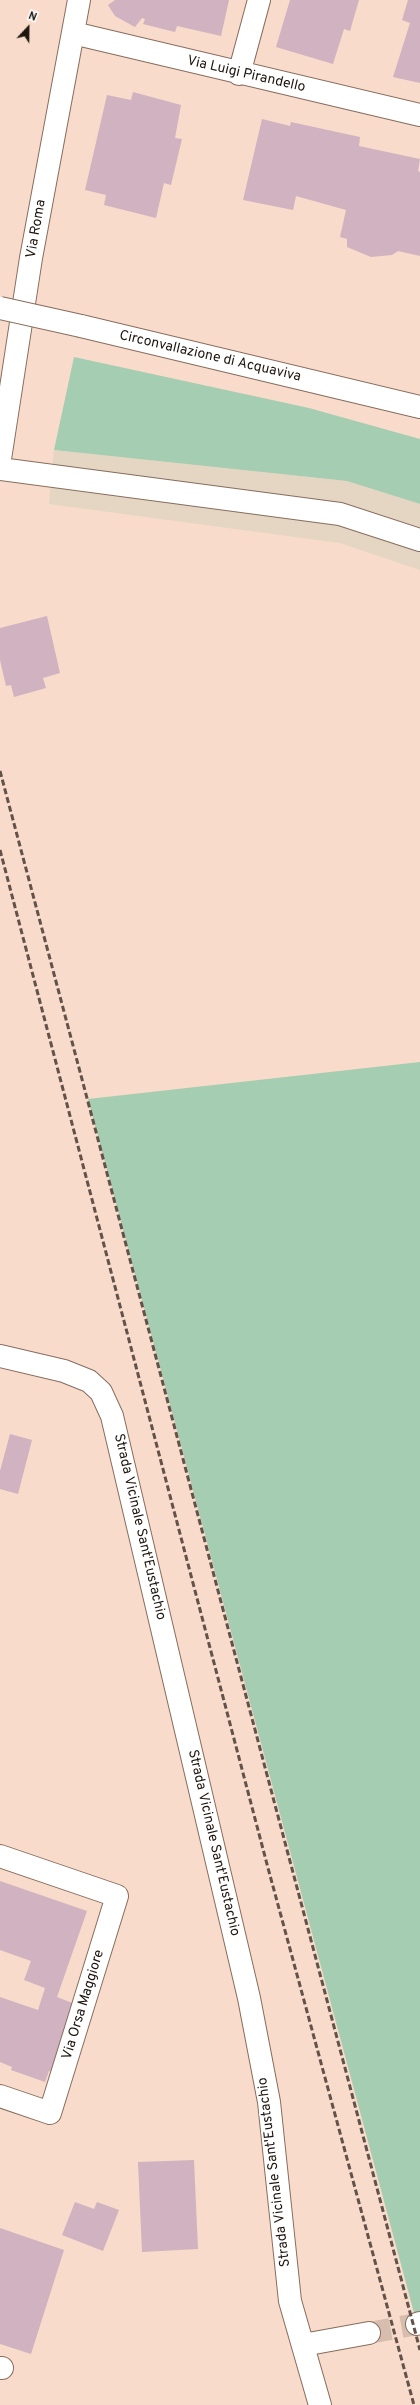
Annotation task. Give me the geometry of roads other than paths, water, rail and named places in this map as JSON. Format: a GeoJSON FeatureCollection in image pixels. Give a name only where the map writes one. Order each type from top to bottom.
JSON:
{"type":"FeatureCollection","features":[{"type":"Feature","properties":{"kind":"street","name":"Via Roma"},"geometry":{"type":"LineString","coordinates":[[0,459],[31,258],[79,0]]}},
{"type":"Feature","properties":{"kind":"street"},"geometry":{"type":"LineString","coordinates":[[239,74],[259,0]]}},
{"type":"Feature","properties":{"kind":"street","name":"Via Luigi Pirandello"},"geometry":{"type":"LineString","coordinates":[[72,33],[239,74],[420,115]]}},
{"type":"Feature","properties":{"kind":"street","name":"Circonvallazione di Acquaviva"},"geometry":{"type":"LineString","coordinates":[[0,308],[420,407]]}},
{"type":"Feature","properties":{"kind":"street"},"geometry":{"type":"LineString","coordinates":[[0,469],[340,514],[420,540]]}},
{"type":"Feature","properties":{"kind":"street","name":"Strada Vicinale Sant'Eustachio"},"geometry":{"type":"LineString","coordinates":[[0,1356],[64,1371],[89,1381],[101,1392],[112,1416],[249,1998],[269,2102],[290,2301],[320,2405]]}},
{"type":"Feature","properties":{"kind":"street","name":"Via Orsa Maggiore"},"geometry":{"type":"LineString","coordinates":[[0,1856],[117,1896],[50,2113],[0,2096]]}},
{"type":"Feature","properties":{"kind":"street"},"geometry":{"type":"LineString","coordinates":[[302,2345],[370,2333]]}},
{"type":"Feature","properties":{"kind":"tunnel"},"geometry":{"type":"LineString","coordinates":[[369,2333],[417,2324]]}},
{"type":"Feature","properties":{"kind":"railway"},"geometry":{"type":"LineString","coordinates":[[0,771],[420,2350]]}},
{"type":"Feature","properties":{"kind":"railway"},"geometry":{"type":"LineString","coordinates":[[0,850],[268,1868],[414,2405]]}}]}
